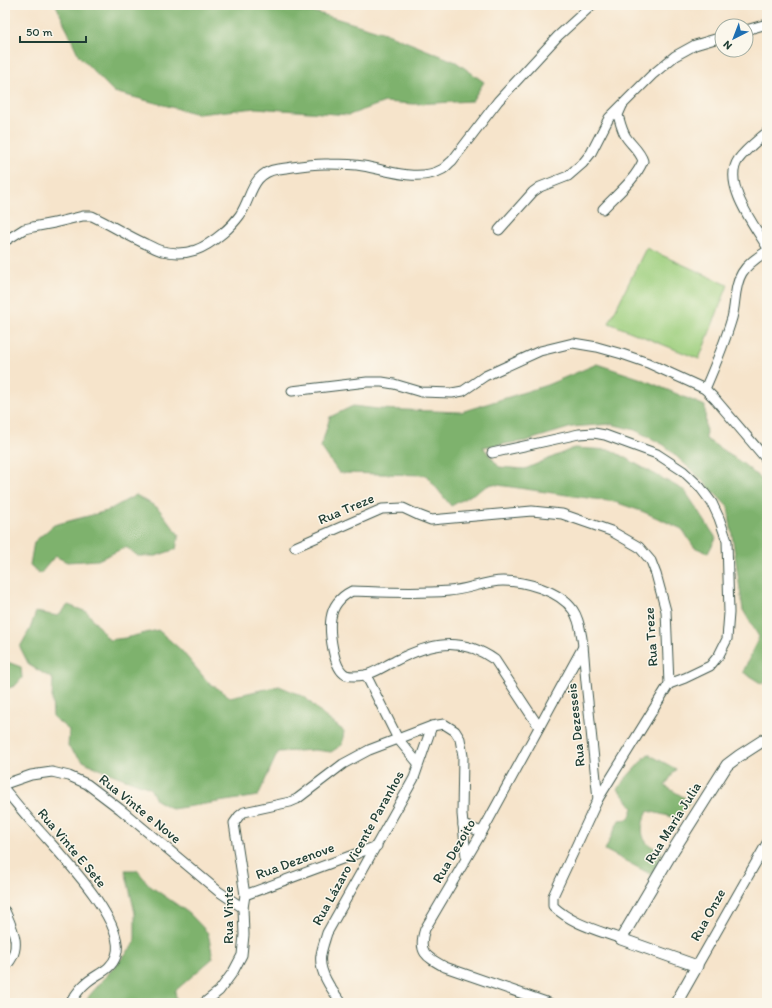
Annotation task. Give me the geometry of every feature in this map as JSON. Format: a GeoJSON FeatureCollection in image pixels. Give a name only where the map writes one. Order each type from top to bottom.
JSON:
{"type":"FeatureCollection","features":[{"type":"Feature","properties":{"kind":"street"},"geometry":{"type":"LineString","coordinates":[[5,241],[24,229],[33,226],[83,216],[92,216],[162,251],[178,253],[190,252],[199,250],[210,244],[228,228],[239,216],[246,205],[255,183],[263,176],[275,170],[316,164],[328,164],[362,166],[412,175],[430,173],[443,169],[452,161],[498,101],[558,36],[592,5]]}},
{"type":"Feature","properties":{"kind":"street"},"geometry":{"type":"LineString","coordinates":[[754,28],[767,24]]}},
{"type":"Feature","properties":{"kind":"street"},"geometry":{"type":"LineString","coordinates":[[499,230],[532,192],[540,187],[568,176],[583,163],[591,153],[609,118],[652,75],[675,56],[694,45],[714,39]]}},
{"type":"Feature","properties":{"kind":"street"},"geometry":{"type":"LineString","coordinates":[[603,209],[629,182],[643,161],[641,154],[626,137],[622,127],[618,115],[622,105]]}},
{"type":"Feature","properties":{"kind":"street"},"geometry":{"type":"LineString","coordinates":[[767,132],[738,160],[734,171],[733,182],[738,197],[767,247]]}},
{"type":"Feature","properties":{"kind":"street"},"geometry":{"type":"LineString","coordinates":[[705,389],[733,316],[739,280],[742,272],[752,262],[767,251]]}},
{"type":"Feature","properties":{"kind":"street"},"geometry":{"type":"LineString","coordinates":[[292,391],[367,382],[382,382],[421,392],[452,393],[463,391],[485,376],[540,351],[573,343],[597,347],[648,363],[705,389],[767,460]]}},
{"type":"Feature","properties":{"kind":"street"},"geometry":{"type":"LineString","coordinates":[[492,453],[579,434],[594,433],[605,435],[656,454],[683,471],[700,487],[712,503],[727,541],[729,613],[727,639],[719,655],[710,666],[669,684]]}},
{"type":"Feature","properties":{"kind":"street","name":"Rua Treze"},"geometry":{"type":"LineString","coordinates":[[295,547],[382,509],[403,508],[418,516],[431,520],[532,511],[562,514],[610,531],[639,547],[651,561],[666,611],[669,684],[598,799],[553,896],[553,906],[564,916],[570,919],[697,966]]}},
{"type":"Feature","properties":{"kind":"street","name":"Rua Dezesseis"},"geometry":{"type":"LineString","coordinates":[[366,675],[351,676],[342,672],[335,656],[330,635],[332,612],[335,605],[343,596],[352,591],[440,592],[461,590],[503,581],[528,584],[556,595],[566,602],[574,611],[578,620],[583,647],[598,799]]}},
{"type":"Feature","properties":{"kind":"street"},"geometry":{"type":"LineString","coordinates":[[418,763],[398,739],[366,675],[409,654],[443,644],[459,644],[486,654],[500,665],[539,727]]}},
{"type":"Feature","properties":{"kind":"street","name":"Rua Dezoito"},"geometry":{"type":"LineString","coordinates":[[549,1003],[445,967],[431,960],[424,953],[422,943],[425,929],[482,832],[583,647]]}},
{"type":"Feature","properties":{"kind":"street"},"geometry":{"type":"LineString","coordinates":[[432,726],[444,724],[455,731],[460,739],[463,756],[463,825],[466,858]]}},
{"type":"Feature","properties":{"kind":"street","name":"Rua Vinte"},"geometry":{"type":"LineString","coordinates":[[204,1003],[218,991],[233,972],[242,955],[244,935],[243,908],[245,895],[234,823],[239,816],[244,812],[290,802],[297,799],[353,758],[369,750],[432,726]]}},
{"type":"Feature","properties":{"kind":"street","name":"Rua Lázaro Vicente Paranhos"},"geometry":{"type":"LineString","coordinates":[[342,1003],[329,986],[322,967],[321,956],[327,933],[414,778],[432,726]]}},
{"type":"Feature","properties":{"kind":"street","name":"Rua Maria Julia"},"geometry":{"type":"LineString","coordinates":[[621,939],[674,849],[727,765],[767,738]]}},
{"type":"Feature","properties":{"kind":"street","name":"Rua Vinte e Nove"},"geometry":{"type":"LineString","coordinates":[[5,784],[31,775],[52,772],[69,776],[87,784],[120,809],[218,891],[243,908]]}},
{"type":"Feature","properties":{"kind":"street","name":"Rua Vinte E Sete"},"geometry":{"type":"LineString","coordinates":[[5,790],[39,830],[55,846],[84,882],[100,905],[116,935],[118,948],[112,964],[86,983],[76,993],[70,1003]]}},
{"type":"Feature","properties":{"kind":"street"},"geometry":{"type":"LineString","coordinates":[[463,825],[482,832]]}},
{"type":"Feature","properties":{"kind":"street","name":"Rua Onze"},"geometry":{"type":"LineString","coordinates":[[676,1003],[767,843]]}},
{"type":"Feature","properties":{"kind":"street","name":"Rua Dezenove"},"geometry":{"type":"LineString","coordinates":[[245,895],[377,846]]}},
{"type":"Feature","properties":{"kind":"street"},"geometry":{"type":"LineString","coordinates":[[5,911],[12,927],[16,948],[14,954],[5,967]]}},
{"type":"Feature","properties":{"kind":"green space"},"geometry":{"type":"Polygon","coordinates":[[[56,5],[238,6],[318,13],[385,33],[456,62],[484,82],[472,101],[414,104],[385,102],[349,115],[256,108],[198,114],[114,92],[79,56],[56,5]]]}},
{"type":"Feature","properties":{"kind":"green space"},"geometry":{"type":"Polygon","coordinates":[[[646,248],[728,285],[699,359],[609,323],[646,248]]]}},
{"type":"Feature","properties":{"kind":"green space"},"geometry":{"type":"Polygon","coordinates":[[[597,364],[642,379],[705,406],[706,439],[742,463],[767,484],[767,680],[762,684],[743,672],[759,637],[743,610],[728,507],[699,477],[664,445],[635,430],[611,424],[572,427],[526,441],[483,447],[499,467],[525,469],[574,448],[611,450],[685,491],[716,538],[708,553],[694,547],[682,529],[644,512],[615,502],[491,484],[451,506],[426,475],[339,473],[321,447],[330,417],[353,406],[378,409],[461,412],[547,385],[597,364]]]}},
{"type":"Feature","properties":{"kind":"green space"},"geometry":{"type":"Polygon","coordinates":[[[136,495],[158,508],[179,535],[176,549],[156,556],[138,556],[126,547],[98,560],[67,562],[55,556],[40,574],[30,565],[34,542],[54,525],[107,511],[136,495]]]}},
{"type":"Feature","properties":{"kind":"green space"},"geometry":{"type":"Polygon","coordinates":[[[68,605],[87,612],[109,640],[125,638],[158,630],[181,650],[207,681],[230,697],[279,686],[305,697],[324,716],[344,731],[342,745],[331,752],[315,750],[278,752],[258,796],[172,809],[156,800],[150,788],[101,770],[83,761],[68,747],[69,730],[53,717],[53,679],[29,665],[20,647],[30,629],[36,612],[58,616],[68,605]]]}},
{"type":"Feature","properties":{"kind":"green space"},"geometry":{"type":"Polygon","coordinates":[[[5,661],[21,667],[22,678],[15,686],[5,689],[5,661]]]}},
{"type":"Feature","properties":{"kind":"green space"},"geometry":{"type":"Polygon","coordinates":[[[648,754],[676,769],[665,786],[690,801],[677,818],[648,811],[646,814],[642,826],[644,838],[649,845],[662,852],[652,875],[605,850],[619,820],[629,819],[633,808],[618,789],[648,754]]]}},
{"type":"Feature","properties":{"kind":"green space"},"geometry":{"type":"Polygon","coordinates":[[[125,870],[137,870],[150,886],[189,913],[208,933],[213,958],[175,991],[177,1003],[83,1003],[135,943],[135,913],[125,870]]]}}]}
